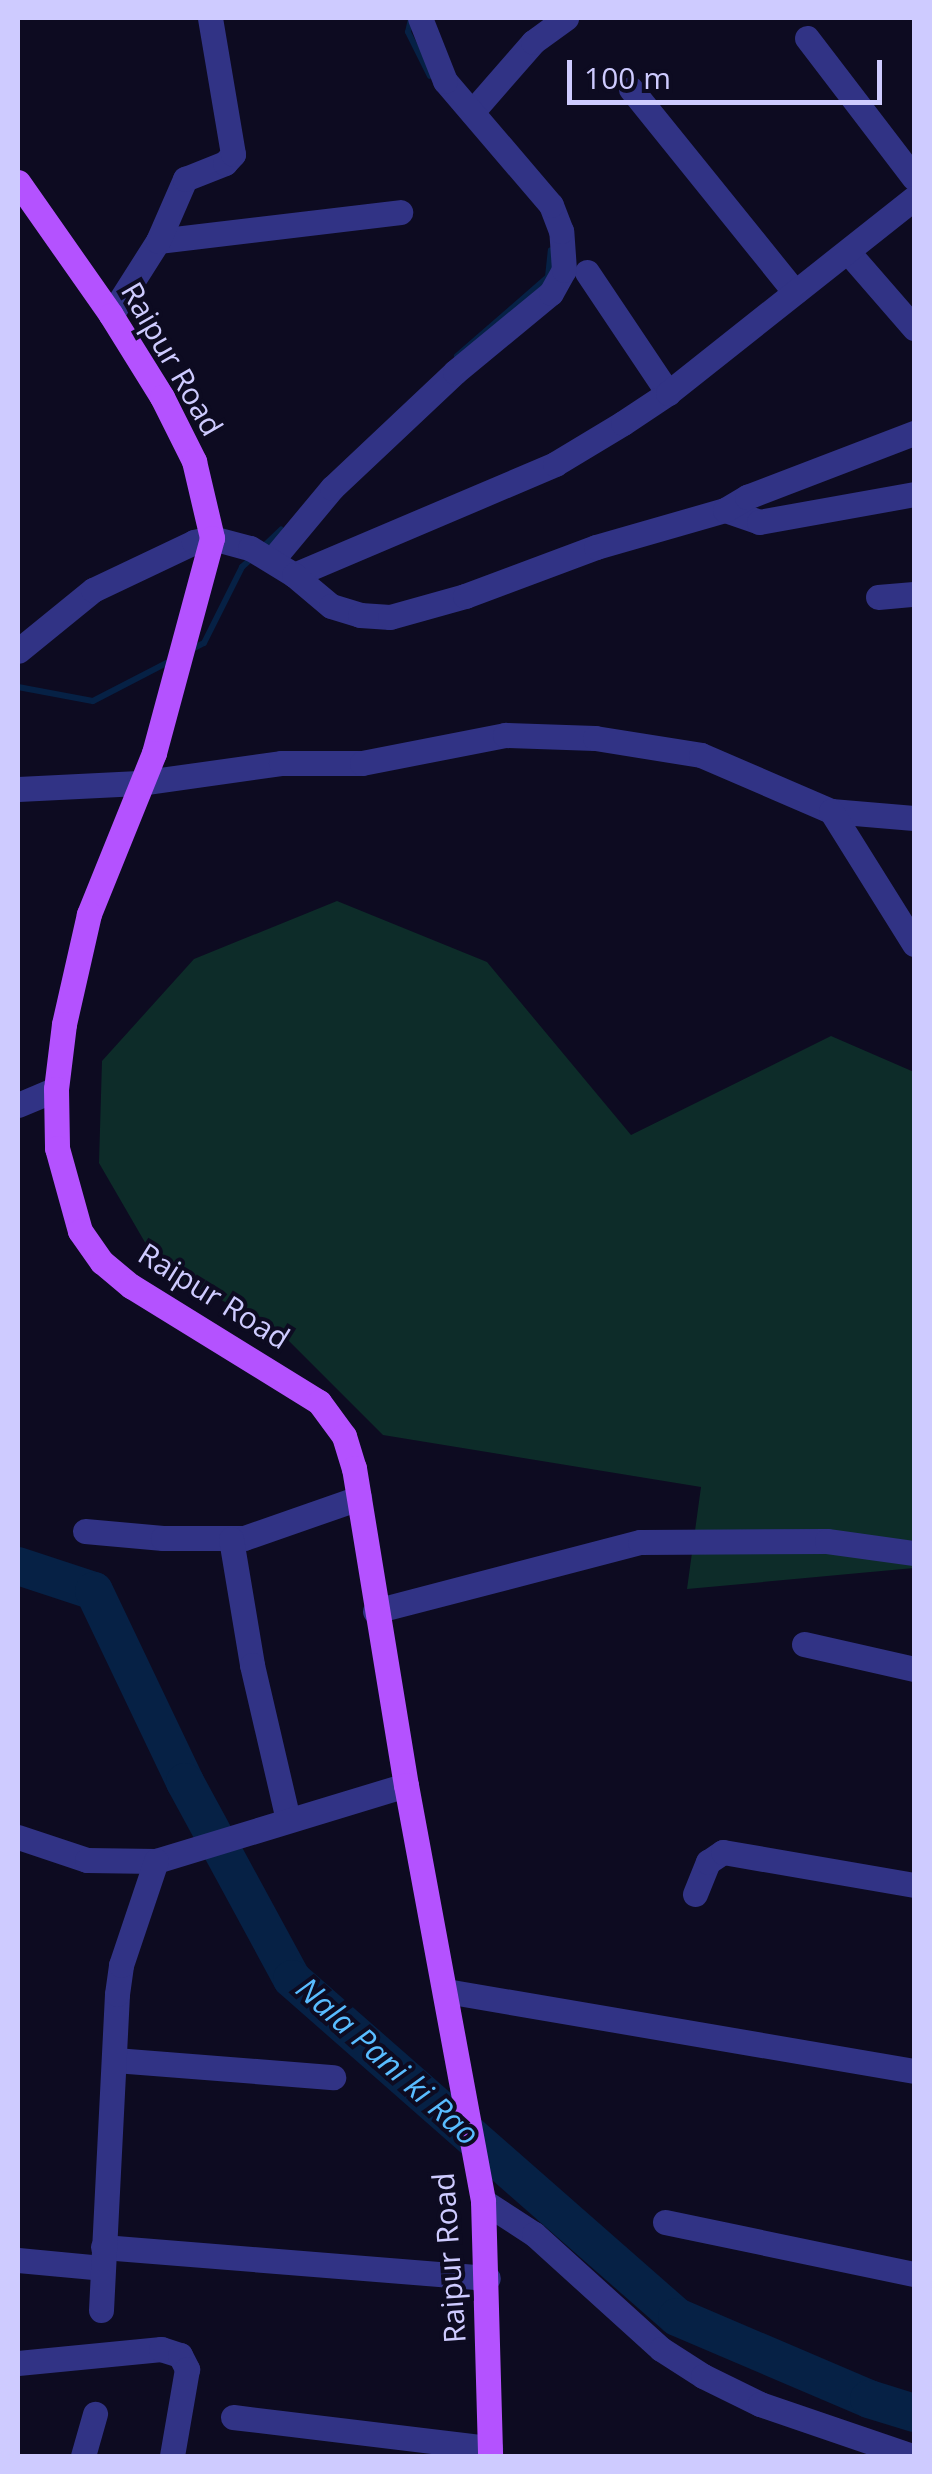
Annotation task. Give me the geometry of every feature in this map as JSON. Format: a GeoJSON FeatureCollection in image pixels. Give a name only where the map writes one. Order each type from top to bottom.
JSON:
{"type":"FeatureCollection","features":[{"type":"Feature","properties":{"kind":"main road","name":"Raipur Road"},"geometry":{"type":"LineString","coordinates":[[18,182],[111,315],[162,397],[194,461],[212,538],[154,753],[89,914],[64,1024],[56,1089],[57,1148],[68,1200],[80,1231],[102,1262],[131,1286],[318,1402],[344,1436],[359,1498],[406,1785],[481,2193],[488,2278],[490,2452]]}},
{"type":"Feature","properties":{"kind":"street"},"geometry":{"type":"LineString","coordinates":[[111,315],[158,241],[185,179],[222,164],[232,154],[210,18]]}},
{"type":"Feature","properties":{"kind":"street"},"geometry":{"type":"LineString","coordinates":[[262,554],[454,372],[559,283],[564,250],[551,206],[437,66],[420,18]]}},
{"type":"Feature","properties":{"kind":"street"},"geometry":{"type":"LineString","coordinates":[[472,112],[534,42],[566,18]]}},
{"type":"Feature","properties":{"kind":"street"},"geometry":{"type":"LineString","coordinates":[[808,38],[914,178]]}},
{"type":"Feature","properties":{"kind":"street"},"geometry":{"type":"LineString","coordinates":[[631,88],[796,292]]}},
{"type":"Feature","properties":{"kind":"street"},"geometry":{"type":"LineString","coordinates":[[294,576],[555,464],[668,393],[914,198]]}},
{"type":"Feature","properties":{"kind":"street"},"geometry":{"type":"LineString","coordinates":[[158,241],[400,212]]}},
{"type":"Feature","properties":{"kind":"street"},"geometry":{"type":"LineString","coordinates":[[848,252],[914,328]]}},
{"type":"Feature","properties":{"kind":"street"},"geometry":{"type":"LineString","coordinates":[[587,272],[668,393]]}},
{"type":"Feature","properties":{"kind":"street"},"geometry":{"type":"LineString","coordinates":[[18,651],[93,590],[173,549],[212,538],[262,554],[331,606],[360,615],[390,617],[465,596],[596,547],[725,510],[747,497],[914,434]]}},
{"type":"Feature","properties":{"kind":"street"},"geometry":{"type":"LineString","coordinates":[[725,510],[759,522],[914,494]]}},
{"type":"Feature","properties":{"kind":"street"},"geometry":{"type":"LineString","coordinates":[[878,598],[914,594]]}},
{"type":"Feature","properties":{"kind":"street"},"geometry":{"type":"LineString","coordinates":[[18,790],[140,783],[281,763],[362,764],[505,735],[559,737],[701,755],[831,811],[914,818]]}},
{"type":"Feature","properties":{"kind":"street"},"geometry":{"type":"LineString","coordinates":[[831,811],[914,944]]}},
{"type":"Feature","properties":{"kind":"street"},"geometry":{"type":"LineString","coordinates":[[18,1105],[56,1089]]}},
{"type":"Feature","properties":{"kind":"street"},"geometry":{"type":"LineString","coordinates":[[85,1531],[231,1539],[254,1536],[359,1498]]}},
{"type":"Feature","properties":{"kind":"street"},"geometry":{"type":"LineString","coordinates":[[231,1539],[252,1665],[288,1820]]}},
{"type":"Feature","properties":{"kind":"street"},"geometry":{"type":"LineString","coordinates":[[376,1611],[640,1542],[827,1541],[914,1552]]}},
{"type":"Feature","properties":{"kind":"street"},"geometry":{"type":"LineString","coordinates":[[804,1644],[914,1669]]}},
{"type":"Feature","properties":{"kind":"street"},"geometry":{"type":"LineString","coordinates":[[18,1837],[87,1860],[156,1862],[406,1785]]}},
{"type":"Feature","properties":{"kind":"street"},"geometry":{"type":"LineString","coordinates":[[695,1894],[708,1862],[723,1852],[914,1885]]}},
{"type":"Feature","properties":{"kind":"street"},"geometry":{"type":"LineString","coordinates":[[102,2310],[121,1965],[156,1862]]}},
{"type":"Feature","properties":{"kind":"street"},"geometry":{"type":"LineString","coordinates":[[446,1991],[914,2071]]}},
{"type":"Feature","properties":{"kind":"street"},"geometry":{"type":"LineString","coordinates":[[115,2060],[333,2078]]}},
{"type":"Feature","properties":{"kind":"street"},"geometry":{"type":"LineString","coordinates":[[481,2193],[534,2234],[661,2349],[703,2376],[760,2404],[912,2456]]}},
{"type":"Feature","properties":{"kind":"street"},"geometry":{"type":"LineString","coordinates":[[666,2222],[914,2274]]}},
{"type":"Feature","properties":{"kind":"street"},"geometry":{"type":"LineString","coordinates":[[18,2260],[103,2257],[488,2278]]}},
{"type":"Feature","properties":{"kind":"street"},"geometry":{"type":"LineString","coordinates":[[18,2363],[161,2349],[180,2355],[188,2369],[172,2456]]}},
{"type":"Feature","properties":{"kind":"street"},"geometry":{"type":"LineString","coordinates":[[84,2456],[95,2414]]}},
{"type":"Feature","properties":{"kind":"street"},"geometry":{"type":"LineString","coordinates":[[233,2418],[490,2452]]}},
{"type":"Feature","properties":{"kind":"green space"},"geometry":{"type":"Polygon","coordinates":[[[337,901],[487,962],[631,1135],[831,1036],[914,1072],[914,1568],[687,1589],[701,1487],[383,1435],[275,1327],[161,1270],[99,1163],[102,1061],[194,959],[337,901]]]}},
{"type":"Feature","properties":{"kind":"waterway"},"geometry":{"type":"LineString","coordinates":[[411,19],[408,32],[430,76]]}},
{"type":"Feature","properties":{"kind":"waterway"},"geometry":{"type":"LineString","coordinates":[[457,356],[548,277],[551,250]]}},
{"type":"Feature","properties":{"kind":"waterway"},"geometry":{"type":"LineString","coordinates":[[261,549],[281,530]]}},
{"type":"Feature","properties":{"kind":"waterway"},"geometry":{"type":"LineString","coordinates":[[192,649],[204,643],[242,567],[252,558]]}},
{"type":"Feature","properties":{"kind":"waterway"},"geometry":{"type":"LineString","coordinates":[[18,687],[93,701],[172,660]]}},
{"type":"Feature","properties":{"kind":"waterway","name":"Nala Pani ki Rao"},"geometry":{"type":"LineString","coordinates":[[18,1566],[94,1591],[185,1782],[292,1979],[677,2317],[869,2399],[914,2413]]}}]}
